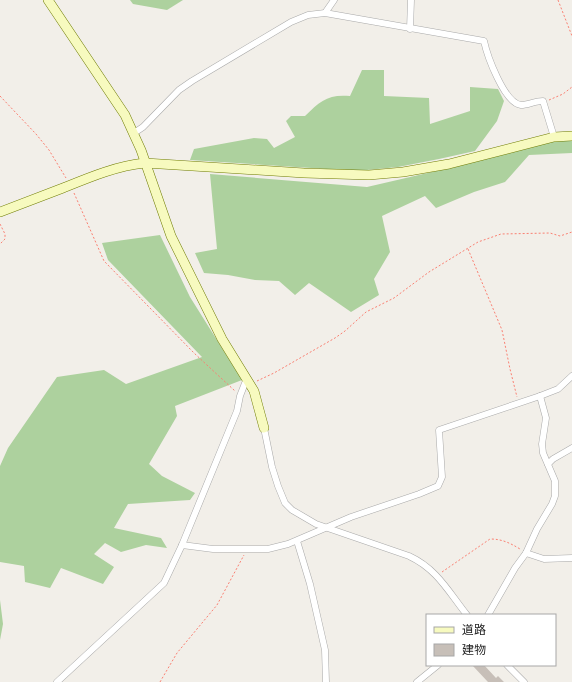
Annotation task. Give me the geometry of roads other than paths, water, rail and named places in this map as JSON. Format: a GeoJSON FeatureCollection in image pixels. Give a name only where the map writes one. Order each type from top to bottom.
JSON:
{"type":"FeatureCollection","features":[{"type":"Feature","properties":{"kind":"street"},"geometry":{"type":"LineString","coordinates":[[48,0],[125,115],[134,133],[171,236],[222,339],[249,381],[258,403],[272,467],[285,503],[292,510],[303,517],[326,527],[421,561],[437,576],[466,614]]}},
{"type":"Feature","properties":{"kind":"street"},"geometry":{"type":"LineString","coordinates":[[325,13],[334,0]]}},
{"type":"Feature","properties":{"kind":"street"},"geometry":{"type":"LineString","coordinates":[[410,29],[411,0]]}},
{"type":"Feature","properties":{"kind":"street"},"geometry":{"type":"LineString","coordinates":[[134,133],[143,127],[179,90],[192,81],[291,22],[308,15],[325,13],[484,41],[492,67],[501,84],[514,102],[520,105],[543,101],[554,137]]}},
{"type":"Feature","properties":{"kind":"street"},"geometry":{"type":"LineString","coordinates":[[0,212],[119,167],[145,163],[304,173],[369,175],[404,172],[449,164],[554,137],[572,136]]}},
{"type":"Feature","properties":{"kind":"street"},"geometry":{"type":"LineString","coordinates":[[182,545],[213,549],[268,549],[296,541],[351,517],[438,486],[442,477],[439,430],[519,404],[558,389],[572,376]]}},
{"type":"Feature","properties":{"kind":"street"},"geometry":{"type":"LineString","coordinates":[[57,682],[164,583],[182,545],[237,411],[240,396],[249,381]]}},
{"type":"Feature","properties":{"kind":"street"},"geometry":{"type":"LineString","coordinates":[[489,614],[526,552],[555,496],[555,481],[543,454],[542,444],[546,418],[540,396]]}},
{"type":"Feature","properties":{"kind":"street"},"geometry":{"type":"LineString","coordinates":[[548,464],[553,458],[572,448]]}},
{"type":"Feature","properties":{"kind":"street"},"geometry":{"type":"LineString","coordinates":[[296,541],[310,584],[325,650],[326,682]]}},
{"type":"Feature","properties":{"kind":"street"},"geometry":{"type":"LineString","coordinates":[[526,552],[544,559],[572,558]]}},
{"type":"Feature","properties":{"kind":"street"},"geometry":{"type":"LineString","coordinates":[[417,682],[437,666]]}},
{"type":"Feature","properties":{"kind":"street"},"geometry":{"type":"LineString","coordinates":[[508,666],[524,682]]}}]}
